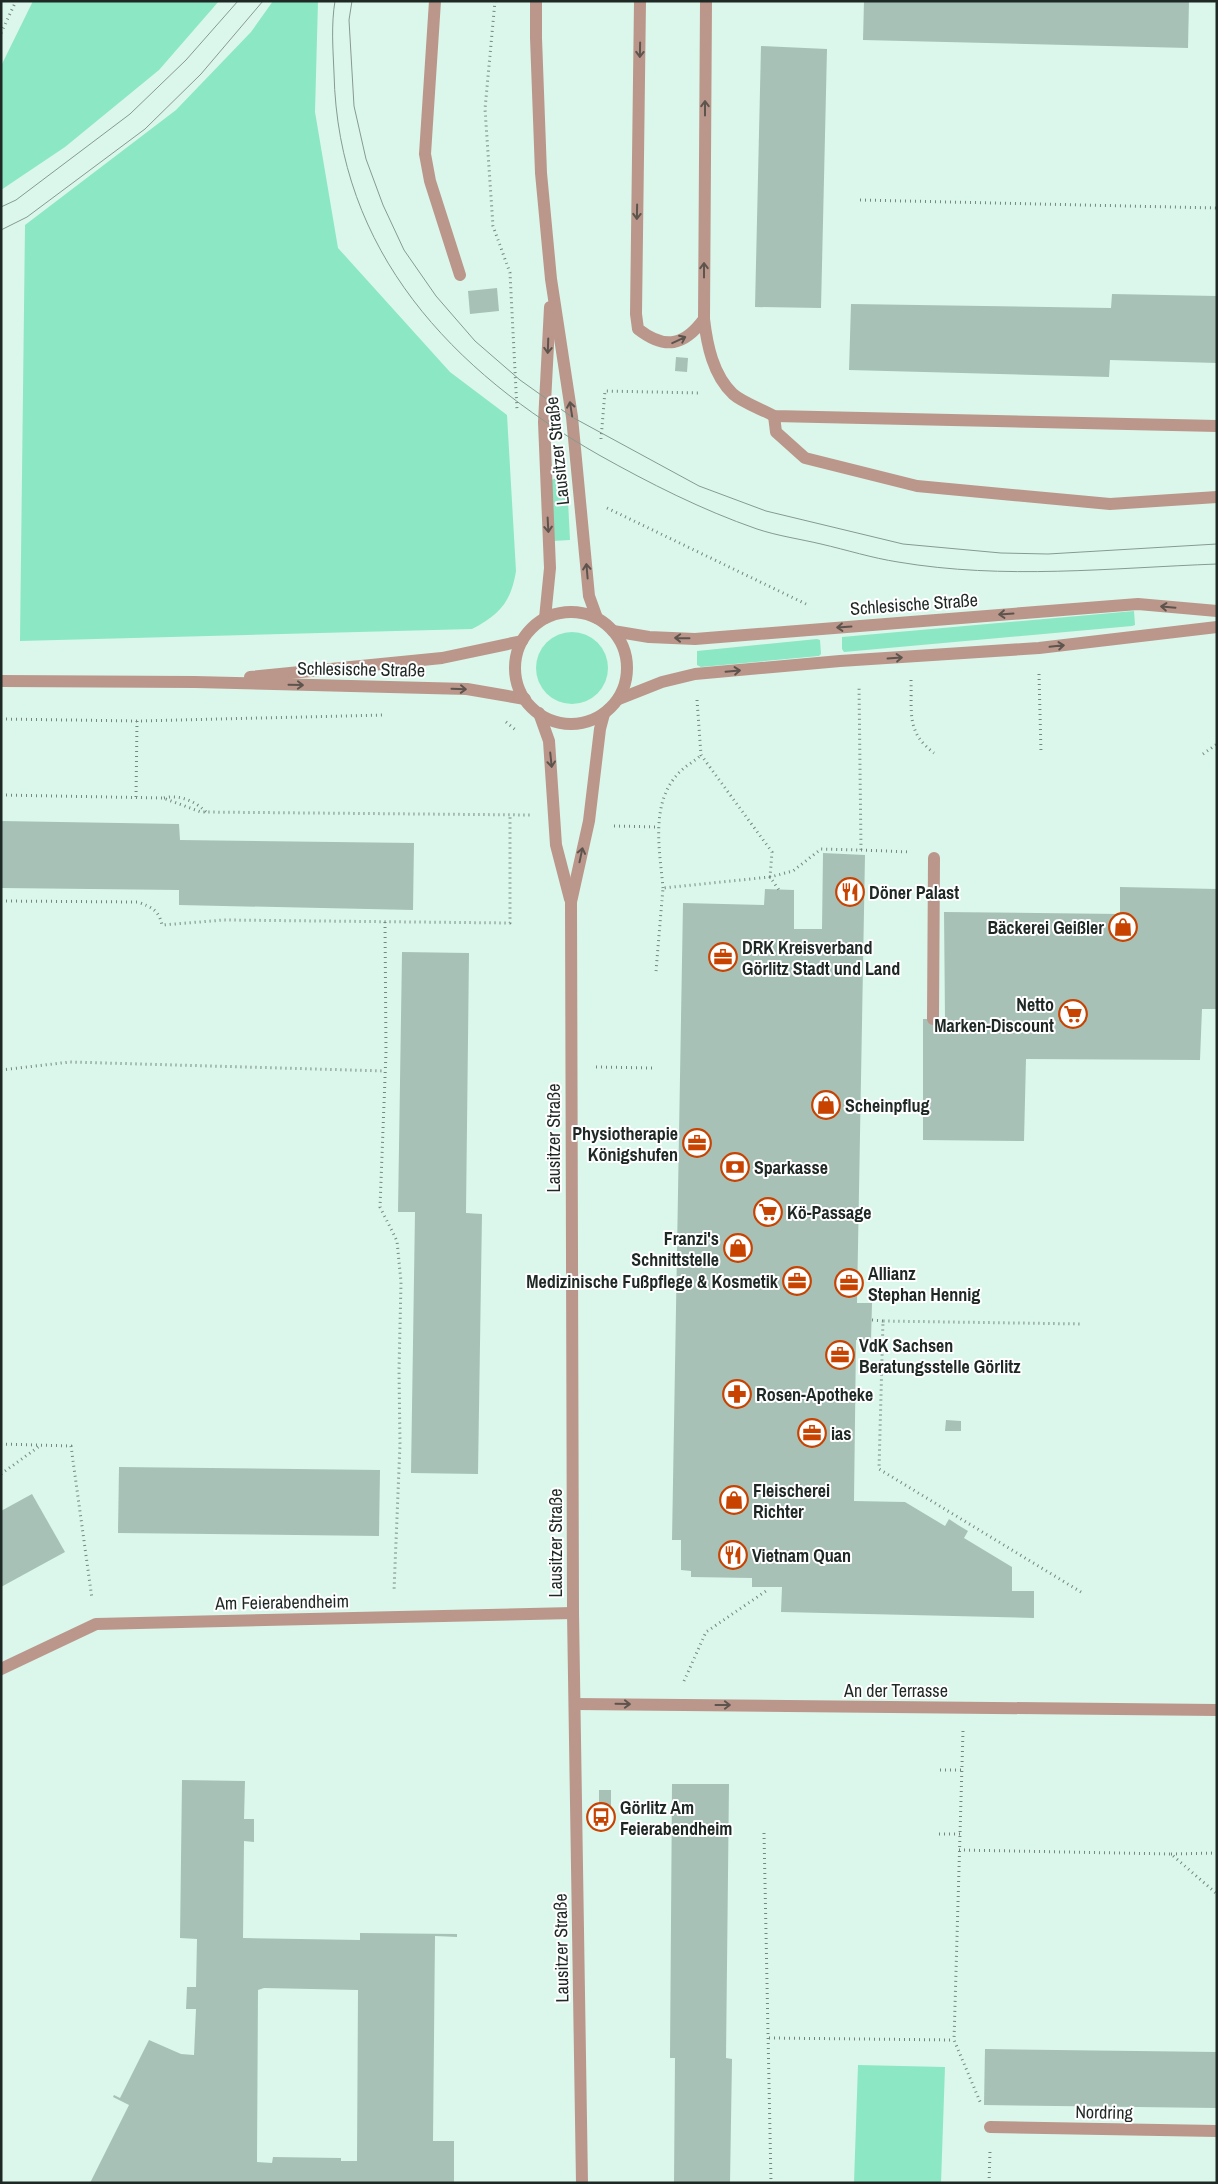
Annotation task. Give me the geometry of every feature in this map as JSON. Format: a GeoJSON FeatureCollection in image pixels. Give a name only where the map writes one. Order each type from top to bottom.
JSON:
{"type":"FeatureCollection","features":[{"type":"Feature","properties":{"kind":"street"},"geometry":{"type":"LineString","coordinates":[[435,1],[425,154],[430,181],[460,275]]}},
{"type":"Feature","properties":{"kind":"street","name":"Lausitzer Straße"},"geometry":{"type":"LineString","coordinates":[[536,1],[541,164],[551,279],[572,416],[589,596],[597,618]]}},
{"type":"Feature","properties":{"kind":"street"},"geometry":{"type":"LineString","coordinates":[[640,1],[636,314],[638,329],[649,338],[662,343],[673,344],[696,330],[704,319]]}},
{"type":"Feature","properties":{"kind":"street"},"geometry":{"type":"LineString","coordinates":[[706,1],[704,319],[708,349],[719,374],[733,394],[774,416],[1217,426]]}},
{"type":"Feature","properties":{"kind":"street","name":"Lausitzer Straße"},"geometry":{"type":"LineString","coordinates":[[545,618],[550,568],[544,422],[551,279]]}},
{"type":"Feature","properties":{"kind":"street"},"geometry":{"type":"LineString","coordinates":[[774,416],[776,432],[804,458],[916,486],[1110,504],[1217,497]]}},
{"type":"Feature","properties":{"kind":"street","name":"Schlesische Straße"},"geometry":{"type":"LineString","coordinates":[[614,630],[649,637],[695,639],[1138,604],[1217,612]]}},
{"type":"Feature","properties":{"kind":"street"},"geometry":{"type":"LineString","coordinates":[[571,612],[585,613],[597,618],[614,630],[627,656],[625,686],[619,699],[604,714],[578,724],[564,724],[538,713],[525,699],[515,674],[516,661],[522,641],[534,626],[545,618],[571,612]]}},
{"type":"Feature","properties":{"kind":"street"},"geometry":{"type":"LineString","coordinates":[[619,699],[662,682],[695,674],[1039,648],[1217,627]]}},
{"type":"Feature","properties":{"kind":"street","name":"Schlesische Straße"},"geometry":{"type":"LineString","coordinates":[[195,682],[442,658],[522,641]]}},
{"type":"Feature","properties":{"kind":"street","name":"Schlesische Straße"},"geometry":{"type":"LineString","coordinates":[[1,681],[195,682],[467,689],[525,699]]}},
{"type":"Feature","properties":{"kind":"street","name":"Lausitzer Straße"},"geometry":{"type":"LineString","coordinates":[[538,713],[549,741],[556,845],[571,902]]}},
{"type":"Feature","properties":{"kind":"street","name":"Lausitzer Straße"},"geometry":{"type":"LineString","coordinates":[[582,2183],[573,1613],[571,902],[589,821],[600,729],[604,714]]}},
{"type":"Feature","properties":{"kind":"street"},"geometry":{"type":"LineString","coordinates":[[933,1020],[934,858]]}},
{"type":"Feature","properties":{"kind":"street","name":"Am Feierabendheim"},"geometry":{"type":"LineString","coordinates":[[1,1670],[96,1624],[573,1613]]}},
{"type":"Feature","properties":{"kind":"street","name":"An der Terrasse"},"geometry":{"type":"LineString","coordinates":[[575,1704],[1217,1710]]}},
{"type":"Feature","properties":{"kind":"street","name":"Nordring"},"geometry":{"type":"LineString","coordinates":[[990,2127],[1217,2131]]}},
{"type":"Feature","properties":{"kind":"path"},"geometry":{"type":"LineString","coordinates":[[1,33],[16,1]]}},
{"type":"Feature","properties":{"kind":"path"},"geometry":{"type":"LineString","coordinates":[[495,1],[485,109],[493,226],[510,273],[517,412]]}},
{"type":"Feature","properties":{"kind":"path"},"geometry":{"type":"LineString","coordinates":[[860,200],[1217,208]]}},
{"type":"Feature","properties":{"kind":"path"},"geometry":{"type":"LineString","coordinates":[[601,448],[605,390],[733,394]]}},
{"type":"Feature","properties":{"kind":"path"},"geometry":{"type":"LineString","coordinates":[[601,502],[611,511],[806,604]]}},
{"type":"Feature","properties":{"kind":"path"},"geometry":{"type":"LineString","coordinates":[[1039,648],[1041,753]]}},
{"type":"Feature","properties":{"kind":"path"},"geometry":{"type":"LineString","coordinates":[[911,657],[912,727],[922,744],[934,753]]}},
{"type":"Feature","properties":{"kind":"path"},"geometry":{"type":"LineString","coordinates":[[695,674],[701,755],[772,852],[770,876],[779,890]]}},
{"type":"Feature","properties":{"kind":"path"},"geometry":{"type":"LineString","coordinates":[[859,686],[861,850]]}},
{"type":"Feature","properties":{"kind":"path"},"geometry":{"type":"LineString","coordinates":[[1,720],[137,721],[392,714]]}},
{"type":"Feature","properties":{"kind":"path"},"geometry":{"type":"LineString","coordinates":[[499,718],[520,734]]}},
{"type":"Feature","properties":{"kind":"path"},"geometry":{"type":"LineString","coordinates":[[136,797],[137,721]]}},
{"type":"Feature","properties":{"kind":"path"},"geometry":{"type":"LineString","coordinates":[[1203,754],[1217,744]]}},
{"type":"Feature","properties":{"kind":"path"},"geometry":{"type":"LineString","coordinates":[[656,971],[663,888],[658,827],[663,802],[676,775],[701,755]]}},
{"type":"Feature","properties":{"kind":"path"},"geometry":{"type":"LineString","coordinates":[[1,796],[164,798],[206,812],[510,815],[510,923],[224,920],[162,925],[160,914],[152,907],[138,902],[1,901]]}},
{"type":"Feature","properties":{"kind":"path"},"geometry":{"type":"LineString","coordinates":[[663,888],[770,876],[793,870],[821,849],[904,850],[934,858]]}},
{"type":"Feature","properties":{"kind":"path"},"geometry":{"type":"LineString","coordinates":[[385,922],[385,1071],[380,1207],[397,1240],[402,1282],[399,1371],[400,1444],[393,1617]]}},
{"type":"Feature","properties":{"kind":"path"},"geometry":{"type":"LineString","coordinates":[[1,1070],[70,1062],[385,1071]]}},
{"type":"Feature","properties":{"kind":"path"},"geometry":{"type":"LineString","coordinates":[[612,1067],[653,1068]]}},
{"type":"Feature","properties":{"kind":"path"},"geometry":{"type":"LineString","coordinates":[[872,1320],[1083,1324]]}},
{"type":"Feature","properties":{"kind":"path"},"geometry":{"type":"LineString","coordinates":[[882,1321],[879,1469],[1081,1592]]}},
{"type":"Feature","properties":{"kind":"path"},"geometry":{"type":"LineString","coordinates":[[1,1444],[71,1446],[96,1624]]}},
{"type":"Feature","properties":{"kind":"path"},"geometry":{"type":"LineString","coordinates":[[1,1474],[42,1445]]}},
{"type":"Feature","properties":{"kind":"path"},"geometry":{"type":"LineString","coordinates":[[684,1680],[706,1632],[769,1589]]}},
{"type":"Feature","properties":{"kind":"path"},"geometry":{"type":"LineString","coordinates":[[964,1708],[954,2040],[990,2127],[989,2183]]}},
{"type":"Feature","properties":{"kind":"path"},"geometry":{"type":"LineString","coordinates":[[940,1770],[962,1770]]}},
{"type":"Feature","properties":{"kind":"path"},"geometry":{"type":"LineString","coordinates":[[764,1833],[771,2183]]}},
{"type":"Feature","properties":{"kind":"path"},"geometry":{"type":"LineString","coordinates":[[939,1834],[960,1834]]}},
{"type":"Feature","properties":{"kind":"path"},"geometry":{"type":"LineString","coordinates":[[959,1850],[1171,1854],[1217,1853]]}},
{"type":"Feature","properties":{"kind":"path"},"geometry":{"type":"LineString","coordinates":[[1171,1854],[1217,1894]]}},
{"type":"Feature","properties":{"kind":"path"},"geometry":{"type":"LineString","coordinates":[[769,2038],[954,2040]]}},
{"type":"Feature","properties":{"kind":"green space"},"geometry":{"type":"Polygon","coordinates":[[[33,1],[219,1],[159,70],[65,147],[1,190],[1,66],[33,1]]]}},
{"type":"Feature","properties":{"kind":"green space"},"geometry":{"type":"Polygon","coordinates":[[[273,1],[318,1],[315,112],[338,248],[450,372],[507,415],[516,571],[511,591],[503,606],[497,612],[472,629],[20,641],[25,225],[176,110],[251,32],[273,1]]]}},
{"type":"Feature","properties":{"kind":"green space"},"geometry":{"type":"Polygon","coordinates":[[[560,477],[567,481],[570,540],[553,541],[551,480],[560,477]]]}},
{"type":"Feature","properties":{"kind":"green space"},"geometry":{"type":"Polygon","coordinates":[[[1134,611],[1135,625],[1132,626],[844,652],[842,649],[842,637],[1134,611]]]}},
{"type":"Feature","properties":{"kind":"green space"},"geometry":{"type":"Polygon","coordinates":[[[572,632],[592,638],[602,648],[608,668],[602,688],[592,698],[572,704],[552,698],[542,688],[536,668],[542,648],[552,638],[572,632]]]}},
{"type":"Feature","properties":{"kind":"green space"},"geometry":{"type":"Polygon","coordinates":[[[820,640],[821,654],[819,656],[701,667],[697,665],[697,651],[820,640]]]}},
{"type":"Feature","properties":{"kind":"green space"},"geometry":{"type":"Polygon","coordinates":[[[858,2065],[945,2067],[941,2183],[854,2183],[858,2065]]]}},
{"type":"Feature","properties":{"kind":"building"},"geometry":{"type":"Polygon","coordinates":[[[864,1],[1189,1],[1188,48],[863,40],[864,1]]]}},
{"type":"Feature","properties":{"kind":"building"},"geometry":{"type":"Polygon","coordinates":[[[761,46],[827,49],[821,308],[755,307],[761,46]]]}},
{"type":"Feature","properties":{"kind":"building"},"geometry":{"type":"Polygon","coordinates":[[[497,288],[499,311],[470,314],[468,291],[497,288]]]}},
{"type":"Feature","properties":{"kind":"building"},"geometry":{"type":"Polygon","coordinates":[[[1112,294],[1217,296],[1217,363],[1110,360],[1109,377],[849,370],[851,304],[1111,308],[1112,294]]]}},
{"type":"Feature","properties":{"kind":"building"},"geometry":{"type":"Polygon","coordinates":[[[676,357],[688,358],[687,372],[675,371],[676,357]]]}},
{"type":"Feature","properties":{"kind":"building"},"geometry":{"type":"Polygon","coordinates":[[[1,821],[179,824],[180,840],[414,843],[413,910],[179,905],[179,890],[1,888],[1,821]]]}},
{"type":"Feature","properties":{"kind":"building","name":"Kö-Passage"},"geometry":{"type":"Polygon","coordinates":[[[823,853],[865,855],[857,1303],[872,1303],[871,1341],[856,1340],[854,1501],[905,1502],[945,1526],[949,1519],[968,1531],[964,1538],[1012,1567],[1012,1591],[1034,1591],[1034,1618],[781,1612],[782,1587],[752,1587],[752,1578],[691,1577],[691,1571],[681,1570],[681,1540],[672,1540],[683,903],[764,905],[765,889],[794,890],[794,929],[822,929],[823,853]]]}},
{"type":"Feature","properties":{"kind":"building","name":"Netto Marken-Discount"},"geometry":{"type":"Polygon","coordinates":[[[1120,887],[1217,889],[1217,1009],[1202,1009],[1200,1060],[1026,1059],[1024,1141],[923,1140],[923,1019],[945,1019],[944,912],[1120,914],[1120,887]]]}},
{"type":"Feature","properties":{"kind":"building"},"geometry":{"type":"Polygon","coordinates":[[[402,952],[469,953],[466,1213],[482,1214],[478,1474],[411,1473],[415,1212],[398,1212],[402,952]]]}},
{"type":"Feature","properties":{"kind":"building"},"geometry":{"type":"Polygon","coordinates":[[[946,1420],[961,1421],[961,1431],[945,1431],[946,1420]]]}},
{"type":"Feature","properties":{"kind":"building"},"geometry":{"type":"Polygon","coordinates":[[[119,1467],[380,1470],[379,1536],[118,1533],[119,1467]]]}},
{"type":"Feature","properties":{"kind":"building"},"geometry":{"type":"Polygon","coordinates":[[[32,1494],[65,1552],[1,1587],[1,1511],[32,1494]]]}},
{"type":"Feature","properties":{"kind":"building"},"geometry":{"type":"Polygon","coordinates":[[[182,1780],[245,1781],[244,1819],[254,1819],[254,1842],[244,1841],[243,1938],[360,1940],[360,1933],[457,1934],[457,1937],[435,1936],[433,2141],[454,2141],[454,2183],[90,2183],[129,2105],[113,2097],[114,2095],[120,2098],[149,2040],[181,2054],[194,2055],[196,2009],[186,2009],[187,1987],[196,1987],[197,1939],[180,1938],[182,1780]],[[264,1988],[258,1990],[257,2162],[272,2163],[273,2157],[341,2158],[341,2161],[357,2161],[358,1990],[264,1988]]]}},
{"type":"Feature","properties":{"kind":"building"},"geometry":{"type":"Polygon","coordinates":[[[672,1784],[729,1784],[726,2058],[732,2059],[730,2183],[674,2183],[675,2058],[670,2058],[672,1784]]]}},
{"type":"Feature","properties":{"kind":"building"},"geometry":{"type":"Polygon","coordinates":[[[599,1790],[611,1790],[611,1816],[599,1816],[599,1790]]]}},
{"type":"Feature","properties":{"kind":"building"},"geometry":{"type":"Polygon","coordinates":[[[985,2049],[1217,2052],[1217,2108],[984,2105],[985,2049]]]}},
{"type":"Feature","properties":{"kind":"tram line"},"geometry":{"type":"LineString","coordinates":[[1,207],[16,200],[130,114],[186,60],[238,1]]}},
{"type":"Feature","properties":{"kind":"tram line"},"geometry":{"type":"LineString","coordinates":[[1,230],[27,217],[145,129],[201,74],[263,1]]}},
{"type":"Feature","properties":{"kind":"tram line"},"geometry":{"type":"LineString","coordinates":[[335,1],[333,55],[341,137],[356,196],[381,250],[413,300],[452,344],[496,385],[546,422],[599,455],[656,486],[736,522],[781,536],[879,558],[938,567],[1017,572],[1217,564]]}},
{"type":"Feature","properties":{"kind":"tram line"},"geometry":{"type":"LineString","coordinates":[[352,1],[349,20],[354,106],[366,159],[383,205],[404,250],[436,296],[475,341],[520,380],[572,417],[699,486],[766,511],[903,544],[1001,553],[1048,554],[1217,544]]}},
{"type":"Feature","properties":{"kind":"place","name":"Döner Palast"},"geometry":{"type":"Point","coordinates":[850,892]}},
{"type":"Feature","properties":{"kind":"place","name":"Bäckerei Geißler"},"geometry":{"type":"Point","coordinates":[1123,927]}},
{"type":"Feature","properties":{"kind":"place","name":"DRK Kreisverband Görlitz Stadt und Land"},"geometry":{"type":"Point","coordinates":[723,957]}},
{"type":"Feature","properties":{"kind":"place","name":"Netto Marken-Discount"},"geometry":{"type":"Point","coordinates":[1073,1014]}},
{"type":"Feature","properties":{"kind":"place","name":"Scheinpflug"},"geometry":{"type":"Point","coordinates":[826,1105]}},
{"type":"Feature","properties":{"kind":"place","name":"Physiotherapie Königshufen"},"geometry":{"type":"Point","coordinates":[697,1143]}},
{"type":"Feature","properties":{"kind":"place","name":"Sparkasse"},"geometry":{"type":"Point","coordinates":[735,1167]}},
{"type":"Feature","properties":{"kind":"place","name":"Kö-Passage"},"geometry":{"type":"Point","coordinates":[768,1212]}},
{"type":"Feature","properties":{"kind":"place","name":"Franzi's Schnittstelle"},"geometry":{"type":"Point","coordinates":[738,1248]}},
{"type":"Feature","properties":{"kind":"place","name":"Medizinische Fußpflege & Kosmetik"},"geometry":{"type":"Point","coordinates":[797,1281]}},
{"type":"Feature","properties":{"kind":"place","name":"Allianz Stephan Hennig"},"geometry":{"type":"Point","coordinates":[849,1283]}},
{"type":"Feature","properties":{"kind":"place","name":"VdK Sachsen Beratungsstelle Görlitz"},"geometry":{"type":"Point","coordinates":[840,1355]}},
{"type":"Feature","properties":{"kind":"place","name":"Rosen-Apotheke"},"geometry":{"type":"Point","coordinates":[737,1394]}},
{"type":"Feature","properties":{"kind":"place","name":"ias"},"geometry":{"type":"Point","coordinates":[812,1433]}},
{"type":"Feature","properties":{"kind":"place","name":"Fleischerei Richter"},"geometry":{"type":"Point","coordinates":[734,1500]}},
{"type":"Feature","properties":{"kind":"place","name":"Vietnam Quan"},"geometry":{"type":"Point","coordinates":[733,1555]}},
{"type":"Feature","properties":{"kind":"place","name":"Görlitz Am Feierabendheim"},"geometry":{"type":"Point","coordinates":[601,1817]}}]}
